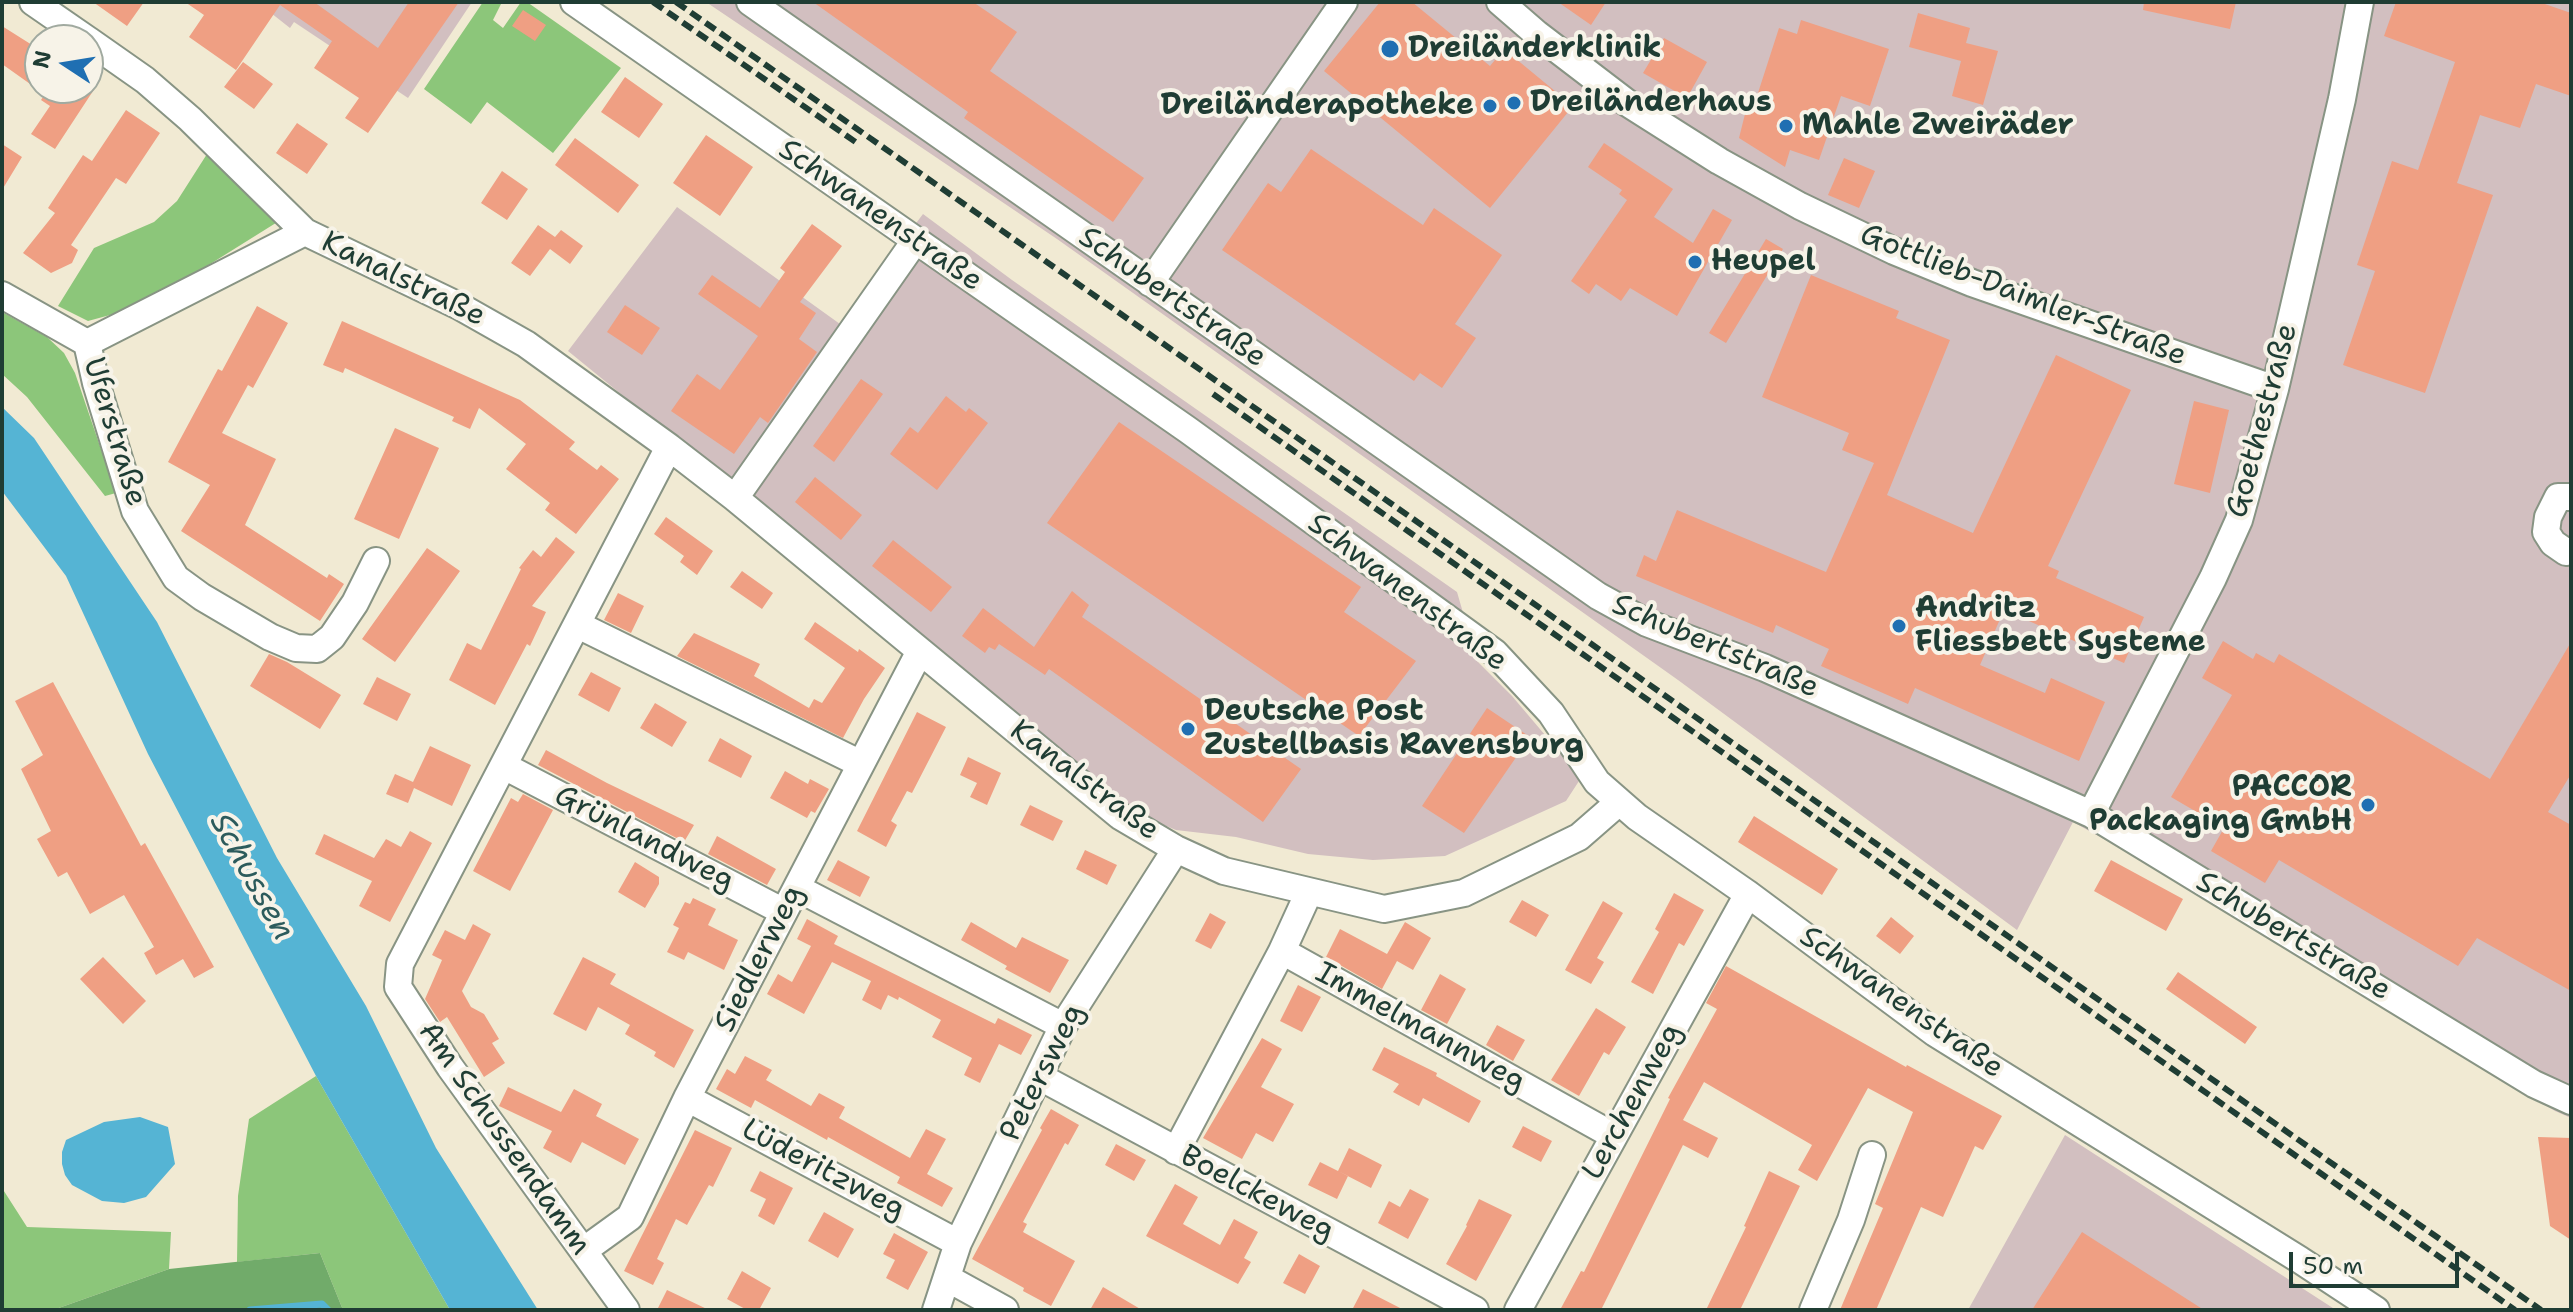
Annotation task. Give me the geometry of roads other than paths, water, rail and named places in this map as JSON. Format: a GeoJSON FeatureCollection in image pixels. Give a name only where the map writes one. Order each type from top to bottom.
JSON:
{"type":"FeatureCollection","features":[{"type":"Feature","properties":{"kind":"street","name":"Kanalstraße"},"geometry":{"type":"LineString","coordinates":[[33,2],[65,24]]}},
{"type":"Feature","properties":{"kind":"street","name":"Schwanenstraße"},"geometry":{"type":"LineString","coordinates":[[574,2],[1188,430],[1495,653],[1551,713],[1597,782],[1618,803],[1748,894],[1935,1033],[2363,1306]]}},
{"type":"Feature","properties":{"kind":"street","name":"Schubertstraße"},"geometry":{"type":"LineString","coordinates":[[750,2],[1612,604],[1647,623],[1765,668],[2091,814],[2534,1084],[2571,1101]]}},
{"type":"Feature","properties":{"kind":"street"},"geometry":{"type":"LineString","coordinates":[[1150,283],[1344,2]]}},
{"type":"Feature","properties":{"kind":"street","name":"Gottlieb-Daimler-Straße"},"geometry":{"type":"LineString","coordinates":[[1500,2],[1626,102],[1719,161],[1800,206],[1894,251],[1972,283],[2275,389]]}},
{"type":"Feature","properties":{"kind":"street","name":"Goethestraße"},"geometry":{"type":"LineString","coordinates":[[2091,814],[2213,578],[2239,520],[2275,389],[2342,99],[2360,2]]}},
{"type":"Feature","properties":{"kind":"street","name":"Kanalstraße"},"geometry":{"type":"LineString","coordinates":[[104,51],[145,80],[190,119],[305,232],[486,320],[526,344],[735,498],[1120,816],[1176,849],[1224,871],[1384,909],[1464,893],[1579,837],[1618,803]]}},
{"type":"Feature","properties":{"kind":"street","name":"Uferstraße"},"geometry":{"type":"LineString","coordinates":[[87,343],[305,232]]}},
{"type":"Feature","properties":{"kind":"street"},"geometry":{"type":"LineString","coordinates":[[735,498],[915,241]]}},
{"type":"Feature","properties":{"kind":"street","name":"Uferstraße"},"geometry":{"type":"LineString","coordinates":[[2,295],[87,343],[135,511],[176,578],[202,597],[270,637],[296,648],[317,649],[332,637],[355,603],[376,561]]}},
{"type":"Feature","properties":{"kind":"street"},"geometry":{"type":"LineString","coordinates":[[504,766],[669,447]]}},
{"type":"Feature","properties":{"kind":"street"},"geometry":{"type":"LineString","coordinates":[[2571,497],[2558,497],[2548,517],[2546,532],[2553,543],[2566,552],[2571,551]]}},
{"type":"Feature","properties":{"kind":"street"},"geometry":{"type":"LineString","coordinates":[[578,625],[861,764]]}},
{"type":"Feature","properties":{"kind":"street","name":"Siedlerweg"},"geometry":{"type":"LineString","coordinates":[[583,1251],[630,1217],[687,1098],[920,651]]}},
{"type":"Feature","properties":{"kind":"street","name":"Grünlandweg"},"geometry":{"type":"LineString","coordinates":[[504,766],[784,912]]}},
{"type":"Feature","properties":{"kind":"street","name":"Am Schussendamm"},"geometry":{"type":"LineString","coordinates":[[504,766],[400,964],[398,987],[450,1067],[626,1310]]}},
{"type":"Feature","properties":{"kind":"street","name":"Petersweg"},"geometry":{"type":"LineString","coordinates":[[936,1310],[958,1243],[1063,1026],[1176,849]]}},
{"type":"Feature","properties":{"kind":"street"},"geometry":{"type":"LineString","coordinates":[[797,888],[1063,1026]]}},
{"type":"Feature","properties":{"kind":"street","name":"Immelmannweg"},"geometry":{"type":"LineString","coordinates":[[1309,892],[1282,951],[1614,1136]]}},
{"type":"Feature","properties":{"kind":"street","name":"Lerchenweg"},"geometry":{"type":"LineString","coordinates":[[1518,1310],[1748,894]]}},
{"type":"Feature","properties":{"kind":"street"},"geometry":{"type":"LineString","coordinates":[[1176,1151],[1282,951]]}},
{"type":"Feature","properties":{"kind":"street","name":"Boelckeweg"},"geometry":{"type":"LineString","coordinates":[[1040,1077],[1475,1310]]}},
{"type":"Feature","properties":{"kind":"street","name":"Lüderitzweg"},"geometry":{"type":"LineString","coordinates":[[687,1098],[958,1243]]}},
{"type":"Feature","properties":{"kind":"street"},"geometry":{"type":"LineString","coordinates":[[1813,1310],[1851,1220],[1872,1155]]}},
{"type":"Feature","properties":{"kind":"street"},"geometry":{"type":"LineString","coordinates":[[947,1278],[1005,1310]]}},
{"type":"Feature","properties":{"kind":"water","name":"Schussen"},"geometry":{"type":"Polygon","coordinates":[[[2,407],[34,438],[157,622],[277,858],[366,1006],[436,1148],[538,1310],[450,1310],[316,1076],[148,754],[66,576],[2,491],[2,407]]]}},
{"type":"Feature","properties":{"kind":"water"},"geometry":{"type":"Polygon","coordinates":[[[140,1117],[168,1127],[175,1164],[146,1197],[124,1203],[102,1201],[72,1185],[62,1164],[66,1140],[104,1122],[140,1117]]]}},
{"type":"Feature","properties":{"kind":"waterway"},"geometry":{"type":"LineString","coordinates":[[250,1310],[322,1304],[328,1310]]}},
{"type":"Feature","properties":{"kind":"railway"},"geometry":{"type":"LineString","coordinates":[[653,2],[857,143]]}},
{"type":"Feature","properties":{"kind":"railway"},"geometry":{"type":"LineString","coordinates":[[676,2],[2541,1310]]}},
{"type":"Feature","properties":{"kind":"railway"},"geometry":{"type":"LineString","coordinates":[[1213,394],[2515,1310]]}},
{"type":"Feature","properties":{"kind":"place","name":"Dreiländerklinik"},"geometry":{"type":"Point","coordinates":[1390,49]}},
{"type":"Feature","properties":{"kind":"place","name":"Dreiländerhaus"},"geometry":{"type":"Point","coordinates":[1514,103]}},
{"type":"Feature","properties":{"kind":"place","name":"Dreiländerapotheke"},"geometry":{"type":"Point","coordinates":[1490,106]}},
{"type":"Feature","properties":{"kind":"place","name":"Mahle Zweiräder"},"geometry":{"type":"Point","coordinates":[1786,126]}},
{"type":"Feature","properties":{"kind":"place","name":"Heupel"},"geometry":{"type":"Point","coordinates":[1695,262]}},
{"type":"Feature","properties":{"kind":"place","name":"Andritz Fliessbett Systeme"},"geometry":{"type":"Point","coordinates":[1899,626]}},
{"type":"Feature","properties":{"kind":"place","name":"Deutsche Post Zustellbasis Ravensburg"},"geometry":{"type":"Point","coordinates":[1188,729]}},
{"type":"Feature","properties":{"kind":"place","name":"PACCOR Packaging GmbH"},"geometry":{"type":"Point","coordinates":[2368,805]}}]}
